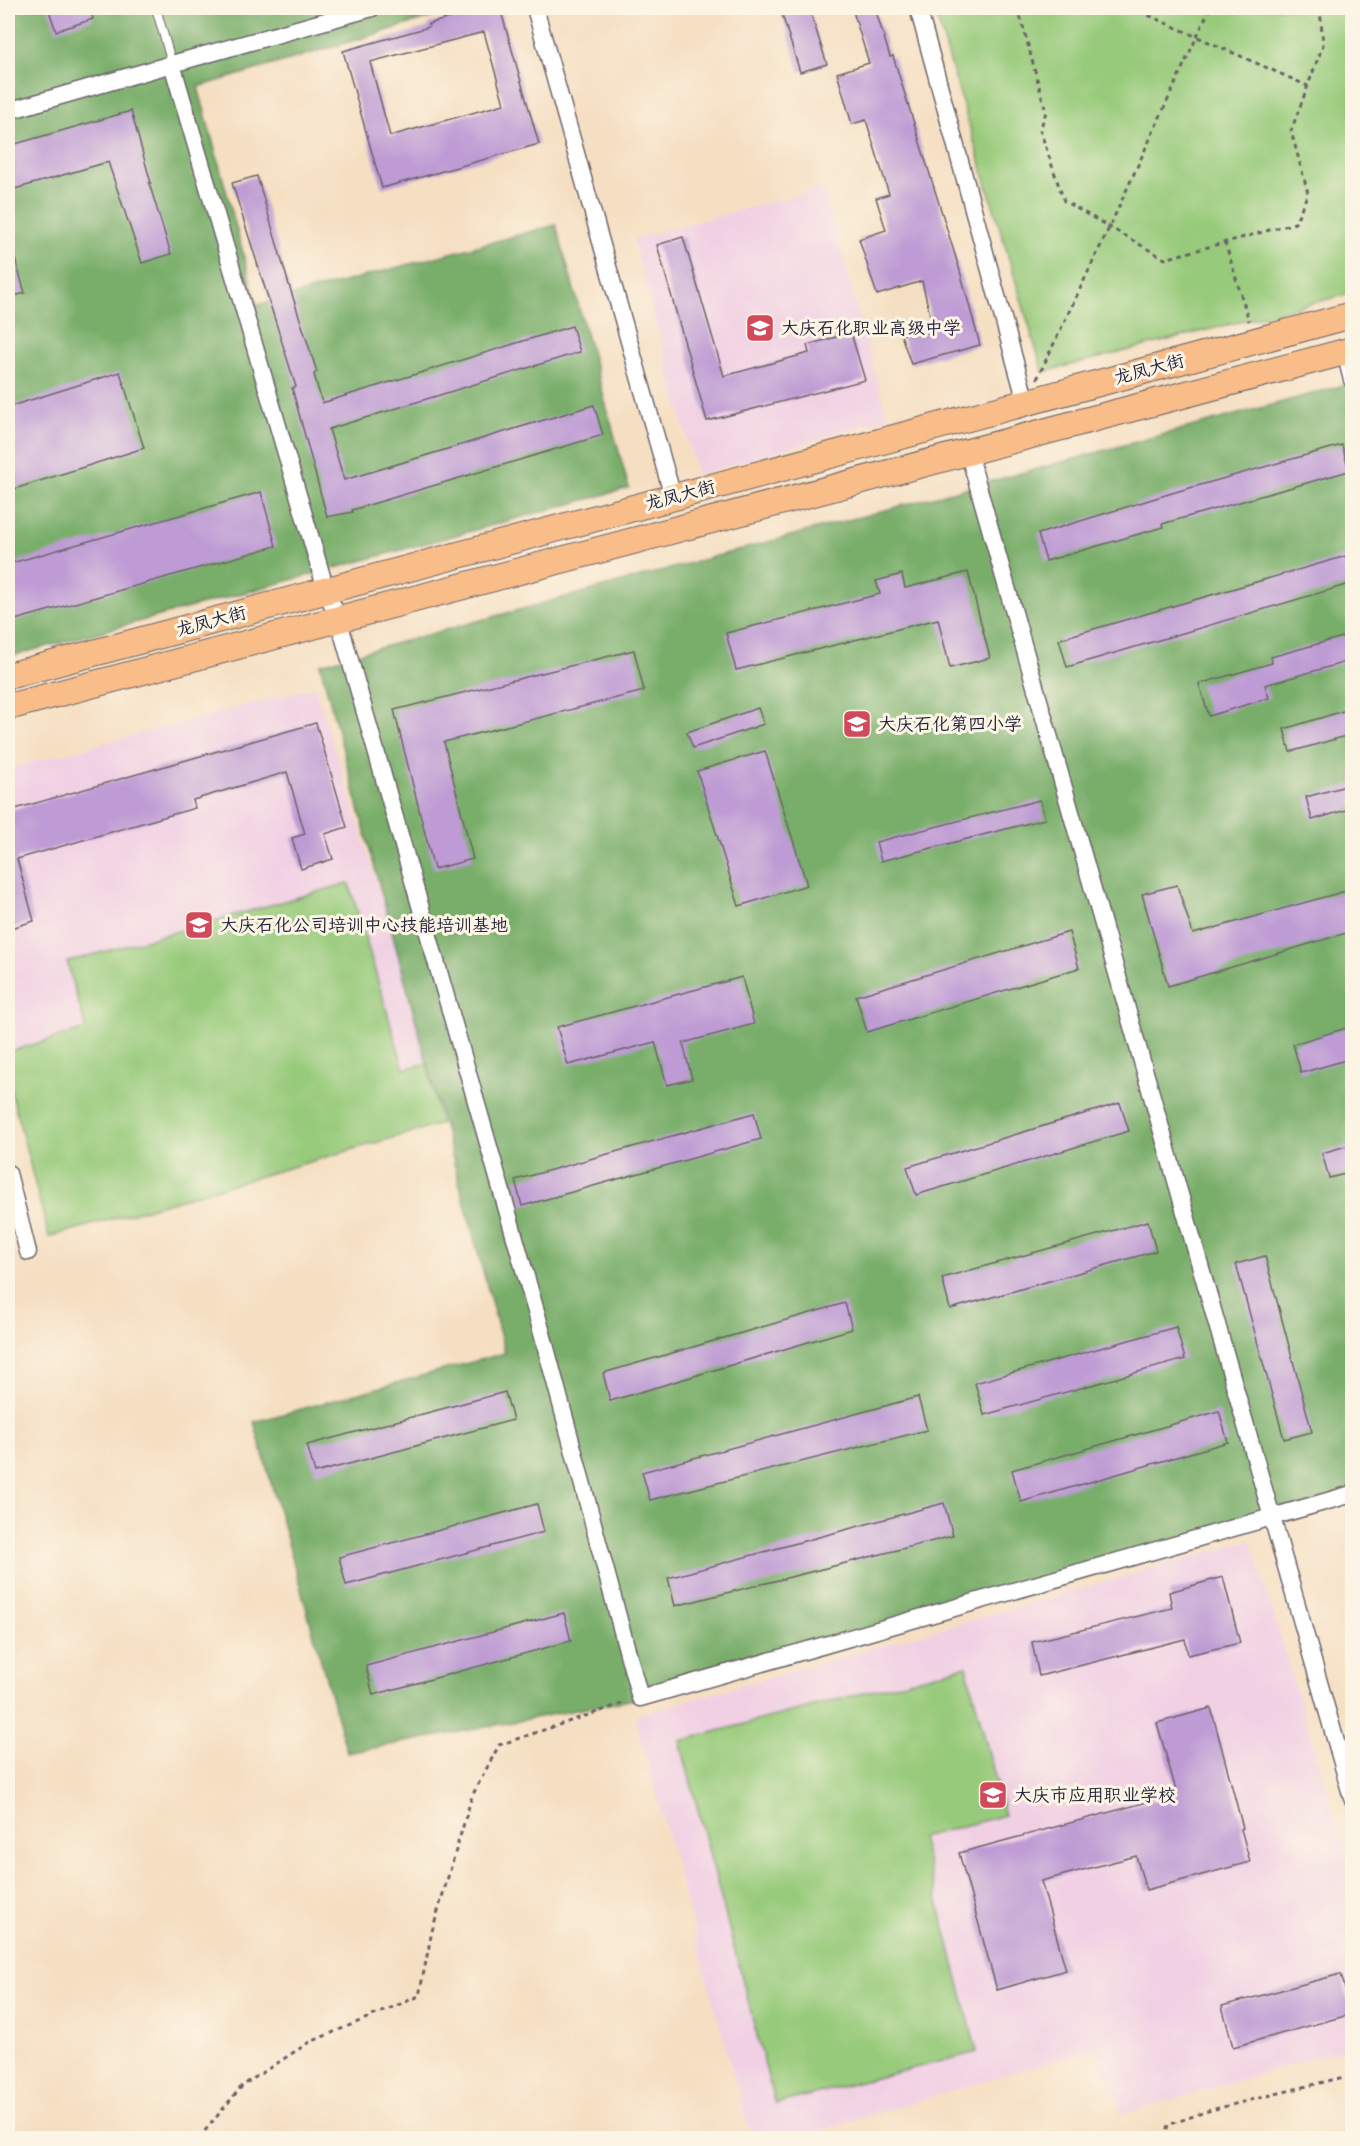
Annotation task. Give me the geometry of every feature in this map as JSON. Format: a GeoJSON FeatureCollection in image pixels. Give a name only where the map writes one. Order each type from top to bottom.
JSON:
{"type":"FeatureCollection","features":[{"type":"Feature","properties":{"kind":"main road","name":"龙凤大街"},"geometry":{"type":"LineString","coordinates":[[8,675],[1353,315]]}},
{"type":"Feature","properties":{"kind":"main road","name":"龙凤大街"},"geometry":{"type":"LineString","coordinates":[[8,707],[1349,351]]}},
{"type":"Feature","properties":{"kind":"street"},"geometry":{"type":"LineString","coordinates":[[8,111],[372,8]]}},
{"type":"Feature","properties":{"kind":"street"},"geometry":{"type":"LineString","coordinates":[[535,8],[673,497]]}},
{"type":"Feature","properties":{"kind":"street"},"geometry":{"type":"LineString","coordinates":[[918,8],[1026,402]]}},
{"type":"Feature","properties":{"kind":"street"},"geometry":{"type":"LineString","coordinates":[[172,64],[326,590],[338,618],[539,1322],[640,1698],[1353,1494]]}},
{"type":"Feature","properties":{"kind":"street"},"geometry":{"type":"LineString","coordinates":[[1349,351],[1353,380]]}},
{"type":"Feature","properties":{"kind":"street"},"geometry":{"type":"LineString","coordinates":[[968,451],[1353,1798]]}},
{"type":"Feature","properties":{"kind":"street"},"geometry":{"type":"LineString","coordinates":[[8,1173],[28,1252]]}},
{"type":"Feature","properties":{"kind":"lane"},"geometry":{"type":"LineString","coordinates":[[156,8],[172,64]]}},
{"type":"Feature","properties":{"kind":"path"},"geometry":{"type":"LineString","coordinates":[[1018,8],[1046,112],[1041,130],[1064,201],[1165,259],[1295,223],[1308,193],[1291,131],[1323,45],[1320,8]]}},
{"type":"Feature","properties":{"kind":"path"},"geometry":{"type":"LineString","coordinates":[[1132,8],[1308,86]]}},
{"type":"Feature","properties":{"kind":"path"},"geometry":{"type":"LineString","coordinates":[[1026,402],[1210,8]]}},
{"type":"Feature","properties":{"kind":"path"},"geometry":{"type":"LineString","coordinates":[[1225,242],[1255,341]]}},
{"type":"Feature","properties":{"kind":"path"},"geometry":{"type":"LineString","coordinates":[[199,2139],[242,2086],[251,2080],[308,2043],[418,1996],[432,1931],[472,1796],[500,1745],[640,1698]]}},
{"type":"Feature","properties":{"kind":"path"},"geometry":{"type":"LineString","coordinates":[[1164,2139],[1168,2125],[1211,2110],[1353,2075]]}},
{"type":"Feature","properties":{"kind":"shaded area","name":"大庆石化职业高级中学"},"geometry":{"type":"Polygon","coordinates":[[[823,188],[888,418],[697,475],[633,239],[823,188]]]}},
{"type":"Feature","properties":{"kind":"shaded area","name":"大庆石化公司培训中心技能培训基地"},"geometry":{"type":"Polygon","coordinates":[[[315,687],[452,1121],[49,1237],[8,1080],[8,769],[315,687]]]}},
{"type":"Feature","properties":{"kind":"shaded area","name":"大庆市应用职业学校"},"geometry":{"type":"Polygon","coordinates":[[[1251,1540],[1352,1874],[1352,2047],[1122,2114],[1095,2048],[794,2138],[751,2138],[635,1716],[1251,1540]]]}},
{"type":"Feature","properties":{"kind":"green space"},"geometry":{"type":"Polygon","coordinates":[[[8,8],[463,8],[198,87],[257,305],[556,225],[629,488],[8,657],[8,8]]]}},
{"type":"Feature","properties":{"kind":"green space"},"geometry":{"type":"Polygon","coordinates":[[[934,8],[1352,8],[1352,293],[1043,372],[934,8]]]}},
{"type":"Feature","properties":{"kind":"green space"},"geometry":{"type":"Polygon","coordinates":[[[1352,383],[1352,1494],[640,1698],[347,1753],[254,1422],[505,1353],[320,664],[1352,383]]]}},
{"type":"Feature","properties":{"kind":"green space"},"geometry":{"type":"Polygon","coordinates":[[[349,883],[404,1069],[427,1063],[441,1124],[49,1237],[8,1080],[8,1052],[86,1029],[67,962],[349,883]]]}},
{"type":"Feature","properties":{"kind":"green space"},"geometry":{"type":"Polygon","coordinates":[[[966,1666],[1005,1815],[921,1837],[977,2052],[775,2104],[680,1741],[966,1666]]]}},
{"type":"Feature","properties":{"kind":"building"},"geometry":{"type":"Polygon","coordinates":[[[48,8],[90,8],[93,19],[56,31],[48,8]]]}},
{"type":"Feature","properties":{"kind":"building"},"geometry":{"type":"Polygon","coordinates":[[[487,8],[500,8],[539,144],[382,188],[343,51],[429,27],[428,24],[487,8]],[[484,32],[370,62],[390,136],[504,104],[484,32]]]}},
{"type":"Feature","properties":{"kind":"building"},"geometry":{"type":"Polygon","coordinates":[[[780,8],[809,8],[827,64],[800,72],[780,8]]]}},
{"type":"Feature","properties":{"kind":"building"},"geometry":{"type":"Polygon","coordinates":[[[852,8],[875,8],[890,57],[893,56],[960,271],[980,345],[911,364],[901,335],[932,324],[922,281],[877,295],[859,239],[886,230],[876,198],[889,194],[866,120],[852,124],[837,73],[869,63],[852,8]]]}},
{"type":"Feature","properties":{"kind":"building"},"geometry":{"type":"Polygon","coordinates":[[[131,111],[151,183],[149,183],[171,254],[142,263],[108,162],[8,191],[8,146],[131,111]]]}},
{"type":"Feature","properties":{"kind":"building"},"geometry":{"type":"Polygon","coordinates":[[[257,176],[317,372],[314,374],[322,403],[572,326],[580,352],[329,429],[344,480],[594,405],[603,435],[352,510],[353,512],[327,517],[292,388],[296,387],[232,183],[257,176]]]}},
{"type":"Feature","properties":{"kind":"building"},"geometry":{"type":"Polygon","coordinates":[[[683,237],[724,376],[809,353],[807,345],[851,333],[865,380],[707,421],[657,245],[683,237]]]}},
{"type":"Feature","properties":{"kind":"building"},"geometry":{"type":"Polygon","coordinates":[[[11,245],[25,293],[8,298],[8,246],[11,245]]]}},
{"type":"Feature","properties":{"kind":"building"},"geometry":{"type":"Polygon","coordinates":[[[120,372],[144,448],[8,491],[8,407],[120,372]]]}},
{"type":"Feature","properties":{"kind":"building"},"geometry":{"type":"Polygon","coordinates":[[[1342,445],[1349,471],[1162,524],[1163,527],[1046,561],[1038,534],[1342,445]]]}},
{"type":"Feature","properties":{"kind":"building"},"geometry":{"type":"Polygon","coordinates":[[[261,492],[276,546],[8,622],[8,564],[261,492]]]}},
{"type":"Feature","properties":{"kind":"building"},"geometry":{"type":"Polygon","coordinates":[[[1353,554],[1353,583],[1067,667],[1059,639],[1353,554]]]}},
{"type":"Feature","properties":{"kind":"building"},"geometry":{"type":"Polygon","coordinates":[[[968,572],[990,658],[950,668],[938,619],[736,670],[726,633],[880,594],[876,581],[902,574],[905,588],[968,572]]]}},
{"type":"Feature","properties":{"kind":"building"},"geometry":{"type":"Polygon","coordinates":[[[1353,634],[1353,660],[1265,685],[1269,698],[1209,716],[1199,684],[1272,663],[1271,657],[1353,634]]]}},
{"type":"Feature","properties":{"kind":"building"},"geometry":{"type":"Polygon","coordinates":[[[634,650],[644,691],[444,742],[473,859],[434,869],[394,710],[634,650]]]}},
{"type":"Feature","properties":{"kind":"building"},"geometry":{"type":"Polygon","coordinates":[[[758,708],[764,724],[693,748],[687,732],[758,708]]]}},
{"type":"Feature","properties":{"kind":"building"},"geometry":{"type":"Polygon","coordinates":[[[1353,708],[1353,734],[1290,752],[1284,729],[1353,708]]]}},
{"type":"Feature","properties":{"kind":"building"},"geometry":{"type":"Polygon","coordinates":[[[316,723],[347,827],[325,834],[333,859],[301,869],[292,838],[305,834],[287,772],[193,800],[195,808],[17,859],[34,921],[8,929],[8,811],[316,723]]]}},
{"type":"Feature","properties":{"kind":"building"},"geometry":{"type":"Polygon","coordinates":[[[765,751],[807,885],[739,906],[697,771],[765,751]]]}},
{"type":"Feature","properties":{"kind":"building"},"geometry":{"type":"Polygon","coordinates":[[[1353,784],[1353,808],[1312,820],[1306,797],[1353,784]]]}},
{"type":"Feature","properties":{"kind":"building"},"geometry":{"type":"Polygon","coordinates":[[[1040,800],[1045,819],[881,861],[876,842],[1040,800]]]}},
{"type":"Feature","properties":{"kind":"building"},"geometry":{"type":"Polygon","coordinates":[[[1177,885],[1193,934],[1353,889],[1353,931],[1168,986],[1142,894],[1177,885]]]}},
{"type":"Feature","properties":{"kind":"building"},"geometry":{"type":"Polygon","coordinates":[[[1069,932],[1079,968],[867,1032],[856,996],[1069,932]]]}},
{"type":"Feature","properties":{"kind":"building"},"geometry":{"type":"Polygon","coordinates":[[[742,977],[754,1024],[683,1043],[692,1079],[667,1085],[655,1042],[568,1065],[557,1027],[742,977]]]}},
{"type":"Feature","properties":{"kind":"building"},"geometry":{"type":"Polygon","coordinates":[[[1353,1026],[1353,1058],[1301,1073],[1293,1044],[1353,1026]]]}},
{"type":"Feature","properties":{"kind":"building"},"geometry":{"type":"Polygon","coordinates":[[[1120,1103],[1129,1131],[916,1195],[907,1167],[1120,1103]]]}},
{"type":"Feature","properties":{"kind":"building"},"geometry":{"type":"Polygon","coordinates":[[[754,1113],[761,1139],[522,1206],[515,1180],[754,1113]]]}},
{"type":"Feature","properties":{"kind":"building"},"geometry":{"type":"Polygon","coordinates":[[[1353,1144],[1353,1172],[1329,1178],[1322,1153],[1353,1144]]]}},
{"type":"Feature","properties":{"kind":"building"},"geometry":{"type":"Polygon","coordinates":[[[1148,1221],[1156,1251],[950,1309],[942,1278],[1148,1221]]]}},
{"type":"Feature","properties":{"kind":"building"},"geometry":{"type":"Polygon","coordinates":[[[1265,1256],[1312,1432],[1284,1439],[1236,1264],[1265,1256]]]}},
{"type":"Feature","properties":{"kind":"building"},"geometry":{"type":"Polygon","coordinates":[[[845,1303],[852,1329],[610,1401],[603,1373],[845,1303]]]}},
{"type":"Feature","properties":{"kind":"building"},"geometry":{"type":"Polygon","coordinates":[[[1176,1327],[1185,1359],[984,1415],[975,1383],[1176,1327]]]}},
{"type":"Feature","properties":{"kind":"building"},"geometry":{"type":"Polygon","coordinates":[[[505,1392],[513,1420],[315,1473],[307,1445],[505,1392]]]}},
{"type":"Feature","properties":{"kind":"building"},"geometry":{"type":"Polygon","coordinates":[[[918,1397],[927,1430],[650,1500],[642,1472],[918,1397]]]}},
{"type":"Feature","properties":{"kind":"building"},"geometry":{"type":"Polygon","coordinates":[[[1219,1411],[1228,1442],[1021,1502],[1012,1470],[1219,1411]]]}},
{"type":"Feature","properties":{"kind":"building"},"geometry":{"type":"Polygon","coordinates":[[[944,1503],[953,1536],[675,1606],[668,1578],[944,1503]]]}},
{"type":"Feature","properties":{"kind":"building"},"geometry":{"type":"Polygon","coordinates":[[[537,1504],[544,1532],[346,1585],[339,1557],[537,1504]]]}},
{"type":"Feature","properties":{"kind":"building"},"geometry":{"type":"Polygon","coordinates":[[[1223,1577],[1240,1643],[1188,1655],[1185,1639],[1039,1676],[1032,1642],[1172,1608],[1169,1592],[1223,1577]]]}},
{"type":"Feature","properties":{"kind":"building"},"geometry":{"type":"Polygon","coordinates":[[[564,1613],[571,1641],[373,1695],[366,1666],[564,1613]]]}},
{"type":"Feature","properties":{"kind":"building"},"geometry":{"type":"Polygon","coordinates":[[[1211,1708],[1250,1862],[1146,1890],[1136,1856],[1041,1881],[1066,1970],[997,1990],[959,1853],[1177,1794],[1157,1723],[1211,1708]]]}},
{"type":"Feature","properties":{"kind":"building"},"geometry":{"type":"Polygon","coordinates":[[[1341,1974],[1352,2014],[1233,2047],[1222,2006],[1341,1974]]]}},
{"type":"Feature","properties":{"kind":"place","name":"大庆石化职业高级中学"},"geometry":{"type":"Point","coordinates":[760,328]}},
{"type":"Feature","properties":{"kind":"place","name":"大庆石化第四小学"},"geometry":{"type":"Point","coordinates":[857,724]}},
{"type":"Feature","properties":{"kind":"place","name":"大庆石化公司培训中心技能培训基地"},"geometry":{"type":"Point","coordinates":[199,925]}},
{"type":"Feature","properties":{"kind":"place","name":"大庆市应用职业学校"},"geometry":{"type":"Point","coordinates":[993,1795]}}]}
